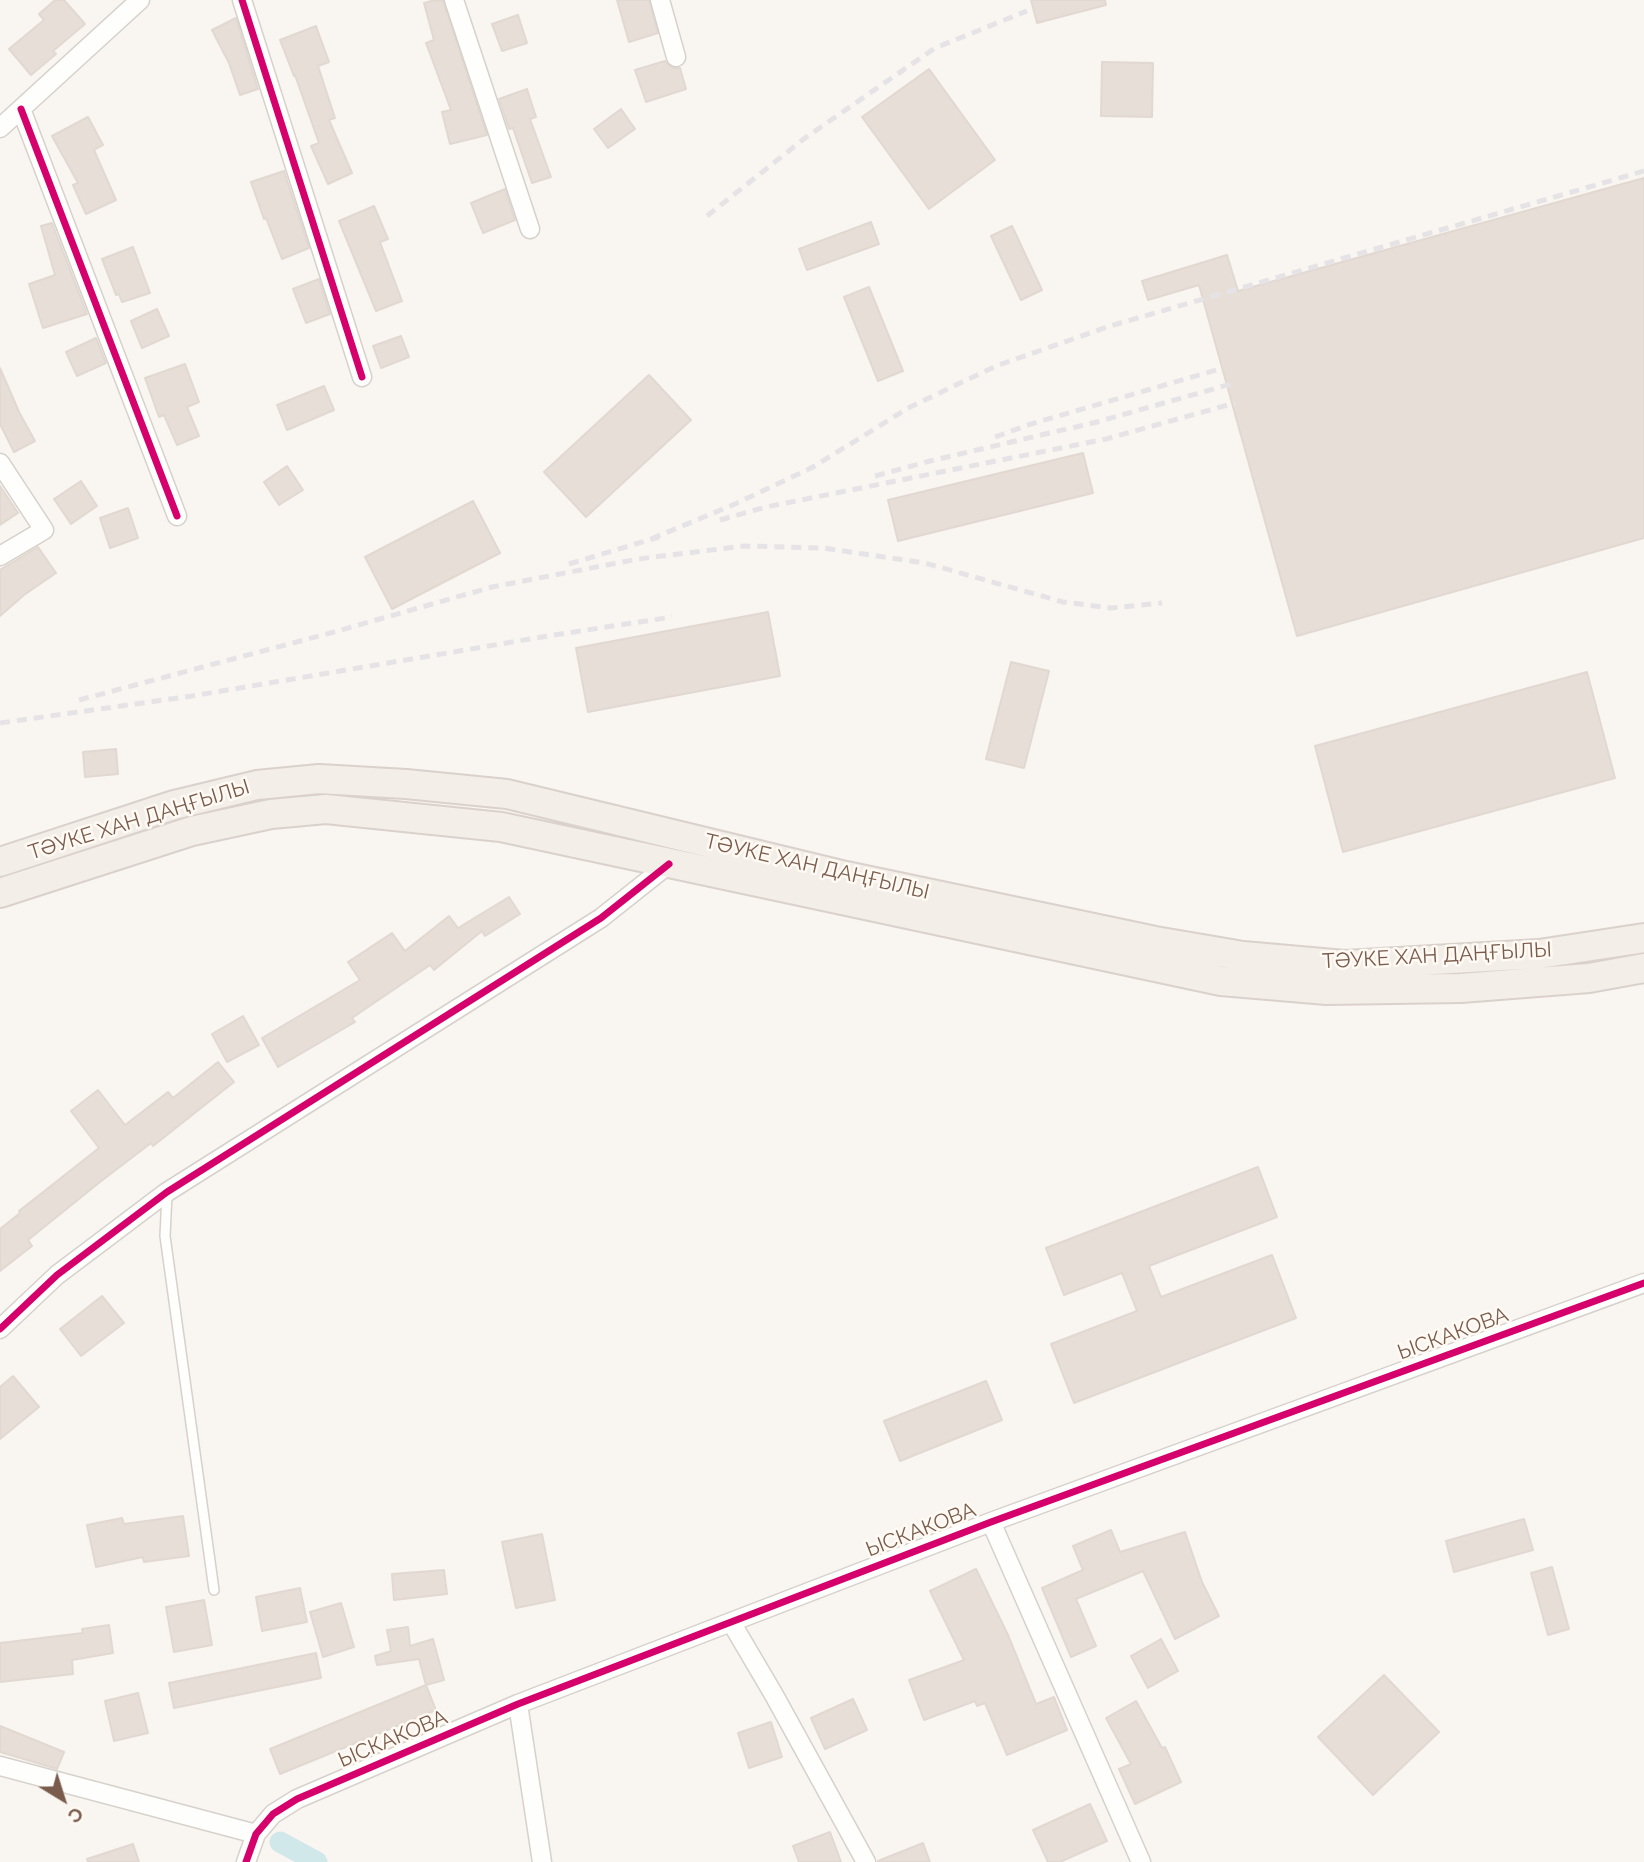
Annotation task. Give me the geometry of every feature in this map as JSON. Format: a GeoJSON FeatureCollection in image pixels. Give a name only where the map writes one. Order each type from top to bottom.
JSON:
{"type":"FeatureCollection","features":[{"type":"Feature","properties":{"kind":"main road","name":"ТӘУКЕ ХАН ДАҢҒЫЛЫ"},"geometry":{"type":"LineString","coordinates":[[0,862],[174,805],[257,785],[319,779],[406,784],[507,794],[843,888],[1221,981],[1327,990],[1461,988],[1589,978],[1644,968]]}},
{"type":"Feature","properties":{"kind":"main road"},"geometry":{"type":"LineString","coordinates":[[501,827],[507,794]]}},
{"type":"Feature","properties":{"kind":"main road","name":"ТӘУКЕ ХАН ДАҢҒЫЛЫ"},"geometry":{"type":"LineString","coordinates":[[0,893],[192,831],[271,814],[326,809],[501,827],[668,864],[843,888],[1243,956],[1345,965],[1539,954],[1644,938]]}},
{"type":"Feature","properties":{"kind":"street"},"geometry":{"type":"LineString","coordinates":[[0,128],[140,0]]}},
{"type":"Feature","properties":{"kind":"street"},"geometry":{"type":"LineString","coordinates":[[242,0],[362,377]]}},
{"type":"Feature","properties":{"kind":"street"},"geometry":{"type":"LineString","coordinates":[[454,0],[530,229]]}},
{"type":"Feature","properties":{"kind":"street"},"geometry":{"type":"LineString","coordinates":[[660,0],[676,57]]}},
{"type":"Feature","properties":{"kind":"street"},"geometry":{"type":"LineString","coordinates":[[21,109],[177,516]]}},
{"type":"Feature","properties":{"kind":"street"},"geometry":{"type":"LineString","coordinates":[[0,463],[44,530],[0,556]]}},
{"type":"Feature","properties":{"kind":"street"},"geometry":{"type":"LineString","coordinates":[[0,1329],[57,1275],[167,1192],[601,918],[668,864]]}},
{"type":"Feature","properties":{"kind":"street","name":"ЫСКАКОВА"},"geometry":{"type":"LineString","coordinates":[[246,1862],[256,1834],[274,1814],[297,1800],[518,1704],[991,1522],[1644,1283]]}},
{"type":"Feature","properties":{"kind":"street"},"geometry":{"type":"LineString","coordinates":[[991,1522],[1141,1862]]}},
{"type":"Feature","properties":{"kind":"street"},"geometry":{"type":"LineString","coordinates":[[731,1622],[775,1695],[866,1862]]}},
{"type":"Feature","properties":{"kind":"street"},"geometry":{"type":"LineString","coordinates":[[518,1704],[542,1862]]}},
{"type":"Feature","properties":{"kind":"street"},"geometry":{"type":"LineString","coordinates":[[0,1766],[256,1834]]}},
{"type":"Feature","properties":{"kind":"lane"},"geometry":{"type":"LineString","coordinates":[[167,1192],[165,1236],[214,1590]]}},
{"type":"Feature","properties":{"kind":"building"},"geometry":{"type":"Polygon","coordinates":[[[55,0],[64,0],[85,24],[53,51],[56,54],[31,75],[9,49],[44,20],[39,14],[55,0]]]}},
{"type":"Feature","properties":{"kind":"building"},"geometry":{"type":"Polygon","coordinates":[[[443,0],[487,135],[450,144],[442,112],[451,110],[426,43],[434,40],[424,3],[443,0]]]}},
{"type":"Feature","properties":{"kind":"building"},"geometry":{"type":"Polygon","coordinates":[[[617,0],[649,0],[658,33],[629,42],[617,0]]]}},
{"type":"Feature","properties":{"kind":"building"},"geometry":{"type":"Polygon","coordinates":[[[1031,0],[1105,0],[1106,5],[1037,23],[1031,0]]]}},
{"type":"Feature","properties":{"kind":"building"},"geometry":{"type":"Polygon","coordinates":[[[518,15],[527,43],[502,51],[492,24],[518,15]]]}},
{"type":"Feature","properties":{"kind":"building"},"geometry":{"type":"Polygon","coordinates":[[[236,18],[258,89],[240,95],[229,63],[212,30],[236,18]]]}},
{"type":"Feature","properties":{"kind":"building"},"geometry":{"type":"Polygon","coordinates":[[[316,26],[329,62],[318,66],[335,118],[329,120],[352,173],[328,184],[311,146],[319,143],[280,40],[316,26]]]}},
{"type":"Feature","properties":{"kind":"building"},"geometry":{"type":"Polygon","coordinates":[[[665,61],[673,68],[680,68],[686,89],[646,102],[635,70],[665,61]]]}},
{"type":"Feature","properties":{"kind":"building"},"geometry":{"type":"Polygon","coordinates":[[[1102,62],[1153,63],[1152,117],[1101,116],[1102,62]]]}},
{"type":"Feature","properties":{"kind":"building"},"geometry":{"type":"Polygon","coordinates":[[[929,69],[995,160],[929,209],[862,117],[929,69]]]}},
{"type":"Feature","properties":{"kind":"building"},"geometry":{"type":"Polygon","coordinates":[[[527,89],[536,117],[530,119],[551,177],[532,183],[513,128],[509,129],[499,99],[527,89]]]}},
{"type":"Feature","properties":{"kind":"building"},"geometry":{"type":"Polygon","coordinates":[[[621,109],[635,129],[608,148],[594,129],[621,109]]]}},
{"type":"Feature","properties":{"kind":"building"},"geometry":{"type":"Polygon","coordinates":[[[88,117],[103,145],[94,150],[116,200],[86,214],[73,185],[78,183],[52,136],[88,117]]]}},
{"type":"Feature","properties":{"kind":"building"},"geometry":{"type":"Polygon","coordinates":[[[284,171],[309,248],[282,259],[251,182],[284,171]]]}},
{"type":"Feature","properties":{"kind":"building"},"geometry":{"type":"Polygon","coordinates":[[[1644,178],[1644,538],[1297,636],[1199,285],[1148,300],[1142,281],[1227,255],[1238,291],[1644,178]]]}},
{"type":"Feature","properties":{"kind":"building"},"geometry":{"type":"Polygon","coordinates":[[[505,189],[515,220],[483,233],[471,203],[505,189]]]}},
{"type":"Feature","properties":{"kind":"building"},"geometry":{"type":"Polygon","coordinates":[[[374,206],[388,239],[380,242],[402,301],[376,311],[339,221],[374,206]]]}},
{"type":"Feature","properties":{"kind":"building"},"geometry":{"type":"Polygon","coordinates":[[[871,222],[879,244],[807,270],[799,249],[871,222]]]}},
{"type":"Feature","properties":{"kind":"building"},"geometry":{"type":"Polygon","coordinates":[[[52,223],[87,314],[43,328],[29,284],[55,275],[41,226],[52,223]]]}},
{"type":"Feature","properties":{"kind":"building"},"geometry":{"type":"Polygon","coordinates":[[[1012,226],[1042,290],[1021,300],[991,236],[1012,226]]]}},
{"type":"Feature","properties":{"kind":"building"},"geometry":{"type":"Polygon","coordinates":[[[133,247],[150,293],[122,302],[119,294],[116,295],[102,259],[133,247]]]}},
{"type":"Feature","properties":{"kind":"building"},"geometry":{"type":"Polygon","coordinates":[[[319,279],[330,314],[306,323],[293,289],[319,279]]]}},
{"type":"Feature","properties":{"kind":"building"},"geometry":{"type":"Polygon","coordinates":[[[869,287],[903,371],[878,381],[844,297],[869,287]]]}},
{"type":"Feature","properties":{"kind":"building"},"geometry":{"type":"Polygon","coordinates":[[[157,309],[169,336],[142,348],[131,321],[157,309]]]}},
{"type":"Feature","properties":{"kind":"building"},"geometry":{"type":"Polygon","coordinates":[[[401,336],[409,357],[381,368],[373,346],[401,336]]]}},
{"type":"Feature","properties":{"kind":"building"},"geometry":{"type":"Polygon","coordinates":[[[96,338],[106,363],[77,376],[66,352],[96,338]]]}},
{"type":"Feature","properties":{"kind":"building"},"geometry":{"type":"Polygon","coordinates":[[[185,364],[199,402],[187,407],[199,436],[177,445],[164,415],[159,417],[145,378],[185,364]]]}},
{"type":"Feature","properties":{"kind":"building"},"geometry":{"type":"Polygon","coordinates":[[[0,368],[35,441],[14,452],[0,424],[0,368]]]}},
{"type":"Feature","properties":{"kind":"building"},"geometry":{"type":"Polygon","coordinates":[[[649,375],[691,420],[586,517],[544,472],[649,375]]]}},
{"type":"Feature","properties":{"kind":"building"},"geometry":{"type":"Polygon","coordinates":[[[324,386],[334,410],[287,430],[277,405],[324,386]]]}},
{"type":"Feature","properties":{"kind":"building"},"geometry":{"type":"Polygon","coordinates":[[[1083,453],[1093,493],[898,541],[888,500],[1083,453]]]}},
{"type":"Feature","properties":{"kind":"building"},"geometry":{"type":"Polygon","coordinates":[[[287,466],[303,490],[279,505],[264,482],[287,466]]]}},
{"type":"Feature","properties":{"kind":"building"},"geometry":{"type":"Polygon","coordinates":[[[81,481],[97,506],[71,524],[54,499],[81,481]]]}},
{"type":"Feature","properties":{"kind":"building"},"geometry":{"type":"Polygon","coordinates":[[[0,486],[18,513],[0,525],[0,486]]]}},
{"type":"Feature","properties":{"kind":"building"},"geometry":{"type":"Polygon","coordinates":[[[473,501],[500,553],[392,609],[365,557],[473,501]]]}},
{"type":"Feature","properties":{"kind":"building"},"geometry":{"type":"Polygon","coordinates":[[[128,508],[138,538],[110,548],[100,518],[128,508]]]}},
{"type":"Feature","properties":{"kind":"building"},"geometry":{"type":"Polygon","coordinates":[[[38,547],[56,573],[0,616],[0,570],[38,547]]]}},
{"type":"Feature","properties":{"kind":"building"},"geometry":{"type":"Polygon","coordinates":[[[768,612],[780,676],[588,712],[576,648],[768,612]]]}},
{"type":"Feature","properties":{"kind":"building"},"geometry":{"type":"Polygon","coordinates":[[[1011,662],[1049,671],[1024,768],[986,759],[1011,662]]]}},
{"type":"Feature","properties":{"kind":"building"},"geometry":{"type":"Polygon","coordinates":[[[1587,672],[1615,778],[1343,852],[1315,746],[1587,672]]]}},
{"type":"Feature","properties":{"kind":"building"},"geometry":{"type":"Polygon","coordinates":[[[116,749],[118,774],[85,777],[83,752],[116,749]]]}},
{"type":"Feature","properties":{"kind":"building"},"geometry":{"type":"Polygon","coordinates":[[[509,897],[520,914],[485,936],[482,931],[434,970],[430,965],[352,1018],[355,1022],[278,1067],[262,1038],[360,980],[348,962],[392,933],[405,951],[449,916],[458,928],[509,897]]]}},
{"type":"Feature","properties":{"kind":"building"},"geometry":{"type":"Polygon","coordinates":[[[243,1016],[259,1045],[227,1062],[212,1034],[243,1016]]]}},
{"type":"Feature","properties":{"kind":"building"},"geometry":{"type":"Polygon","coordinates":[[[218,1062],[234,1082],[153,1146],[151,1143],[100,1182],[28,1240],[32,1246],[0,1271],[0,1229],[99,1148],[71,1111],[98,1090],[125,1125],[168,1092],[173,1098],[218,1062]]]}},
{"type":"Feature","properties":{"kind":"building"},"geometry":{"type":"Polygon","coordinates":[[[1258,1167],[1277,1217],[1149,1266],[1161,1297],[1272,1255],[1296,1318],[1074,1403],[1051,1344],[1137,1311],[1122,1273],[1064,1295],[1046,1248],[1258,1167]]]}},
{"type":"Feature","properties":{"kind":"building"},"geometry":{"type":"Polygon","coordinates":[[[102,1296],[124,1323],[81,1356],[60,1329],[102,1296]]]}},
{"type":"Feature","properties":{"kind":"building"},"geometry":{"type":"Polygon","coordinates":[[[13,1376],[39,1407],[0,1439],[0,1387],[13,1376]]]}},
{"type":"Feature","properties":{"kind":"building"},"geometry":{"type":"Polygon","coordinates":[[[986,1381],[1002,1420],[900,1461],[884,1421],[986,1381]]]}},
{"type":"Feature","properties":{"kind":"building"},"geometry":{"type":"Polygon","coordinates":[[[183,1516],[189,1556],[144,1562],[143,1557],[96,1567],[87,1525],[122,1518],[124,1524],[183,1516]]]}},
{"type":"Feature","properties":{"kind":"building"},"geometry":{"type":"Polygon","coordinates":[[[1524,1519],[1533,1550],[1454,1572],[1446,1541],[1524,1519]]]}},
{"type":"Feature","properties":{"kind":"building"},"geometry":{"type":"Polygon","coordinates":[[[1111,1530],[1120,1552],[1185,1532],[1202,1582],[1219,1616],[1175,1639],[1143,1571],[1076,1599],[1096,1646],[1071,1657],[1042,1588],[1083,1570],[1073,1546],[1111,1530]]]}},
{"type":"Feature","properties":{"kind":"building"},"geometry":{"type":"Polygon","coordinates":[[[542,1534],[555,1600],[516,1608],[502,1542],[542,1534]]]}},
{"type":"Feature","properties":{"kind":"building"},"geometry":{"type":"Polygon","coordinates":[[[1552,1567],[1569,1629],[1548,1635],[1531,1573],[1552,1567]]]}},
{"type":"Feature","properties":{"kind":"building"},"geometry":{"type":"Polygon","coordinates":[[[976,1569],[1008,1635],[1036,1704],[1054,1697],[1067,1730],[1007,1755],[985,1703],[977,1706],[975,1701],[924,1720],[909,1680],[964,1660],[930,1591],[976,1569]]]}},
{"type":"Feature","properties":{"kind":"building"},"geometry":{"type":"Polygon","coordinates":[[[444,1570],[447,1594],[394,1600],[392,1574],[444,1570]]]}},
{"type":"Feature","properties":{"kind":"building"},"geometry":{"type":"Polygon","coordinates":[[[300,1588],[307,1622],[262,1631],[256,1597],[300,1588]]]}},
{"type":"Feature","properties":{"kind":"building"},"geometry":{"type":"Polygon","coordinates":[[[204,1600],[212,1645],[174,1652],[166,1607],[204,1600]]]}},
{"type":"Feature","properties":{"kind":"building"},"geometry":{"type":"Polygon","coordinates":[[[341,1603],[354,1647],[323,1657],[310,1612],[341,1603]]]}},
{"type":"Feature","properties":{"kind":"building"},"geometry":{"type":"Polygon","coordinates":[[[109,1625],[113,1653],[72,1660],[73,1674],[0,1682],[0,1643],[83,1633],[82,1629],[109,1625]]]}},
{"type":"Feature","properties":{"kind":"building"},"geometry":{"type":"Polygon","coordinates":[[[408,1627],[410,1646],[433,1639],[444,1680],[426,1685],[419,1659],[377,1665],[375,1656],[391,1651],[387,1630],[408,1627]]]}},
{"type":"Feature","properties":{"kind":"building"},"geometry":{"type":"Polygon","coordinates":[[[1161,1639],[1178,1671],[1148,1688],[1131,1656],[1161,1639]]]}},
{"type":"Feature","properties":{"kind":"building"},"geometry":{"type":"Polygon","coordinates":[[[316,1653],[321,1678],[174,1708],[169,1683],[316,1653]]]}},
{"type":"Feature","properties":{"kind":"building"},"geometry":{"type":"Polygon","coordinates":[[[1384,1675],[1439,1732],[1373,1795],[1318,1737],[1384,1675]]]}},
{"type":"Feature","properties":{"kind":"building"},"geometry":{"type":"Polygon","coordinates":[[[426,1685],[436,1710],[280,1774],[270,1749],[426,1685]]]}},
{"type":"Feature","properties":{"kind":"building"},"geometry":{"type":"Polygon","coordinates":[[[138,1693],[148,1733],[114,1741],[105,1701],[138,1693]]]}},
{"type":"Feature","properties":{"kind":"building"},"geometry":{"type":"Polygon","coordinates":[[[853,1699],[867,1730],[825,1749],[811,1718],[853,1699]]]}},
{"type":"Feature","properties":{"kind":"building"},"geometry":{"type":"Polygon","coordinates":[[[1136,1701],[1162,1748],[1165,1747],[1181,1782],[1135,1804],[1119,1769],[1131,1764],[1106,1718],[1136,1701]]]}},
{"type":"Feature","properties":{"kind":"building"},"geometry":{"type":"Polygon","coordinates":[[[771,1722],[782,1757],[749,1768],[738,1733],[771,1722]]]}},
{"type":"Feature","properties":{"kind":"building"},"geometry":{"type":"Polygon","coordinates":[[[0,1726],[64,1752],[57,1769],[0,1752],[0,1726]]]}},
{"type":"Feature","properties":{"kind":"building"},"geometry":{"type":"Polygon","coordinates":[[[1090,1804],[1107,1841],[1060,1862],[1048,1862],[1033,1830],[1090,1804]]]}},
{"type":"Feature","properties":{"kind":"building"},"geometry":{"type":"Polygon","coordinates":[[[830,1832],[841,1862],[799,1862],[793,1846],[830,1832]]]}},
{"type":"Feature","properties":{"kind":"building"},"geometry":{"type":"Polygon","coordinates":[[[923,1843],[930,1862],[878,1862],[878,1861],[923,1843]]]}},
{"type":"Feature","properties":{"kind":"building"},"geometry":{"type":"Polygon","coordinates":[[[133,1844],[139,1862],[88,1862],[87,1859],[133,1844]]]}},
{"type":"Feature","properties":{"kind":"waterway"},"geometry":{"type":"LineString","coordinates":[[280,1842],[317,1862]]}},
{"type":"Feature","properties":{"kind":"railway"},"geometry":{"type":"LineString","coordinates":[[707,216],[805,138],[935,48],[1027,11]]}},
{"type":"Feature","properties":{"kind":"railway"},"geometry":{"type":"LineString","coordinates":[[651,539],[735,504],[813,467],[910,407],[996,366],[1110,326],[1644,171]]}},
{"type":"Feature","properties":{"kind":"railway"},"geometry":{"type":"LineString","coordinates":[[995,437],[1223,368]]}},
{"type":"Feature","properties":{"kind":"railway"},"geometry":{"type":"LineString","coordinates":[[875,476],[1097,422],[1231,384]]}},
{"type":"Feature","properties":{"kind":"railway"},"geometry":{"type":"LineString","coordinates":[[720,520],[766,507],[1106,439],[1235,403]]}},
{"type":"Feature","properties":{"kind":"railway"},"geometry":{"type":"LineString","coordinates":[[569,564],[659,537]]}},
{"type":"Feature","properties":{"kind":"railway"},"geometry":{"type":"LineString","coordinates":[[79,700],[492,587],[638,559],[744,546],[823,548],[925,563],[1063,602],[1111,608],[1162,603]]}},
{"type":"Feature","properties":{"kind":"railway"},"geometry":{"type":"LineString","coordinates":[[0,723],[192,696],[672,617]]}},
{"type":"Feature","properties":{"kind":"cycle path"},"geometry":{"type":"LineString","coordinates":[[242,0],[362,377]]}},
{"type":"Feature","properties":{"kind":"cycle path"},"geometry":{"type":"LineString","coordinates":[[21,109],[177,516]]}},
{"type":"Feature","properties":{"kind":"cycle path"},"geometry":{"type":"LineString","coordinates":[[0,1329],[57,1275],[167,1192],[601,918],[669,864]]}},
{"type":"Feature","properties":{"kind":"cycle path"},"geometry":{"type":"LineString","coordinates":[[246,1862],[256,1834],[273,1814],[297,1799],[518,1704],[991,1522],[1644,1283]]}}]}
